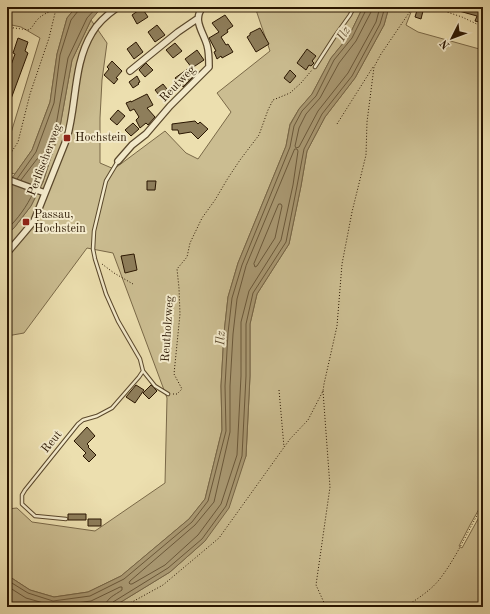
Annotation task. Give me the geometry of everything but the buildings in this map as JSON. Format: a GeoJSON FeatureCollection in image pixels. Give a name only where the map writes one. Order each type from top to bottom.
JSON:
{"type":"FeatureCollection","features":[{"type":"Feature","properties":{"kind":"street","name":"Perlfischerweg"},"geometry":{"type":"LineString","coordinates":[[7,253],[34,221],[42,192],[63,150],[70,126],[78,69],[84,50],[98,24],[118,7]]}},
{"type":"Feature","properties":{"kind":"street"},"geometry":{"type":"LineString","coordinates":[[130,71],[178,32],[197,19],[200,10],[203,7]]}},
{"type":"Feature","properties":{"kind":"street","name":"Reutweg"},"geometry":{"type":"LineString","coordinates":[[118,161],[132,145],[146,134],[170,106],[209,67],[208,46],[197,19]]}},
{"type":"Feature","properties":{"kind":"street"},"geometry":{"type":"LineString","coordinates":[[7,179],[42,192]]}},
{"type":"Feature","properties":{"kind":"lane"},"geometry":{"type":"LineString","coordinates":[[315,67],[354,7]]}},
{"type":"Feature","properties":{"kind":"lane","name":"Reutholzweg"},"geometry":{"type":"LineString","coordinates":[[118,161],[106,181],[97,213],[93,237],[95,259],[106,294],[118,321],[140,359],[143,371],[155,386],[168,394]]}},
{"type":"Feature","properties":{"kind":"lane","name":"Reut"},"geometry":{"type":"LineString","coordinates":[[66,519],[35,516],[22,504],[22,495],[78,424],[83,420],[97,416],[112,408],[143,371]]}},
{"type":"Feature","properties":{"kind":"path"},"geometry":{"type":"LineString","coordinates":[[337,124],[374,67],[380,54],[413,7]]}},
{"type":"Feature","properties":{"kind":"path"},"geometry":{"type":"LineString","coordinates":[[449,7],[447,12],[483,27]]}},
{"type":"Feature","properties":{"kind":"path"},"geometry":{"type":"LineString","coordinates":[[7,27],[29,30],[45,13],[57,8]]}},
{"type":"Feature","properties":{"kind":"path"},"geometry":{"type":"LineString","coordinates":[[7,159],[18,142],[30,94],[49,38],[57,8]]}},
{"type":"Feature","properties":{"kind":"path"},"geometry":{"type":"LineString","coordinates":[[7,43],[12,28]]}},
{"type":"Feature","properties":{"kind":"path","name":"Reutholzweg"},"geometry":{"type":"LineString","coordinates":[[168,394],[177,394],[182,389],[174,374],[180,314],[177,268],[187,257],[190,243],[202,218],[240,160],[259,135],[273,100],[290,93],[315,67]]}},
{"type":"Feature","properties":{"kind":"path"},"geometry":{"type":"LineString","coordinates":[[326,607],[316,585],[330,487],[323,390],[337,326],[342,264],[352,212],[366,155],[367,122],[374,67]]}},
{"type":"Feature","properties":{"kind":"path"},"geometry":{"type":"LineString","coordinates":[[95,259],[114,273],[134,284]]}},
{"type":"Feature","properties":{"kind":"path"},"geometry":{"type":"LineString","coordinates":[[278,390],[284,447]]}},
{"type":"Feature","properties":{"kind":"path"},"geometry":{"type":"LineString","coordinates":[[123,607],[163,585],[219,538],[290,439],[308,420],[323,390]]}},
{"type":"Feature","properties":{"kind":"path"},"geometry":{"type":"LineString","coordinates":[[405,607],[439,581],[461,548],[483,505]]}},
{"type":"Feature","properties":{"kind":"shaded area"},"geometry":{"type":"Polygon","coordinates":[[[7,7],[76,7],[67,18],[57,54],[50,102],[32,150],[15,174],[7,172],[7,146],[40,38],[21,27],[7,24],[7,7]]]}},
{"type":"Feature","properties":{"kind":"shaded area"},"geometry":{"type":"Polygon","coordinates":[[[255,7],[363,7],[349,36],[331,58],[312,94],[299,109],[290,124],[286,146],[238,263],[228,297],[224,333],[221,386],[222,430],[205,499],[189,519],[121,576],[88,592],[54,597],[30,590],[7,575],[7,509],[17,508],[32,522],[95,531],[165,483],[167,398],[113,253],[87,248],[24,333],[7,336],[7,234],[14,228],[31,206],[43,182],[59,132],[72,60],[91,20],[107,43],[102,80],[100,163],[114,169],[165,131],[186,153],[198,159],[231,112],[217,93],[270,51],[255,7]]]}},
{"type":"Feature","properties":{"kind":"shaded area"},"geometry":{"type":"Polygon","coordinates":[[[389,7],[413,7],[406,25],[418,32],[483,50],[483,71],[480,81],[483,81],[483,502],[459,546],[462,548],[483,510],[483,607],[109,607],[116,605],[170,572],[205,541],[246,456],[250,376],[250,324],[257,294],[289,244],[307,151],[325,117],[355,78],[384,25],[389,7]]]}},
{"type":"Feature","properties":{"kind":"water"},"geometry":{"type":"Polygon","coordinates":[[[76,7],[102,7],[91,20],[72,60],[59,132],[43,182],[31,206],[14,228],[7,234],[7,185],[32,150],[50,102],[57,54],[67,18],[76,7]]]}},
{"type":"Feature","properties":{"kind":"water"},"geometry":{"type":"Polygon","coordinates":[[[363,7],[389,7],[384,25],[355,78],[325,117],[307,151],[289,244],[257,294],[250,324],[250,376],[246,456],[229,508],[205,541],[170,572],[116,605],[109,607],[8,607],[7,575],[30,590],[54,597],[88,592],[121,576],[189,519],[205,499],[222,430],[221,386],[224,333],[228,297],[238,263],[286,146],[290,125],[299,109],[312,94],[331,58],[349,36],[363,7]]]}},
{"type":"Feature","properties":{"kind":"place","name":"Hochstein"},"geometry":{"type":"Point","coordinates":[67,138]}},
{"type":"Feature","properties":{"kind":"place","name":"Passau, Hochstein"},"geometry":{"type":"Point","coordinates":[26,222]}},
{"type":"Feature","properties":{"kind":"water label","name":"Ilz"},"geometry":{"type":"Point","coordinates":[344,34]}},
{"type":"Feature","properties":{"kind":"water label","name":"Ilz"},"geometry":{"type":"Point","coordinates":[221,338]}}]}
